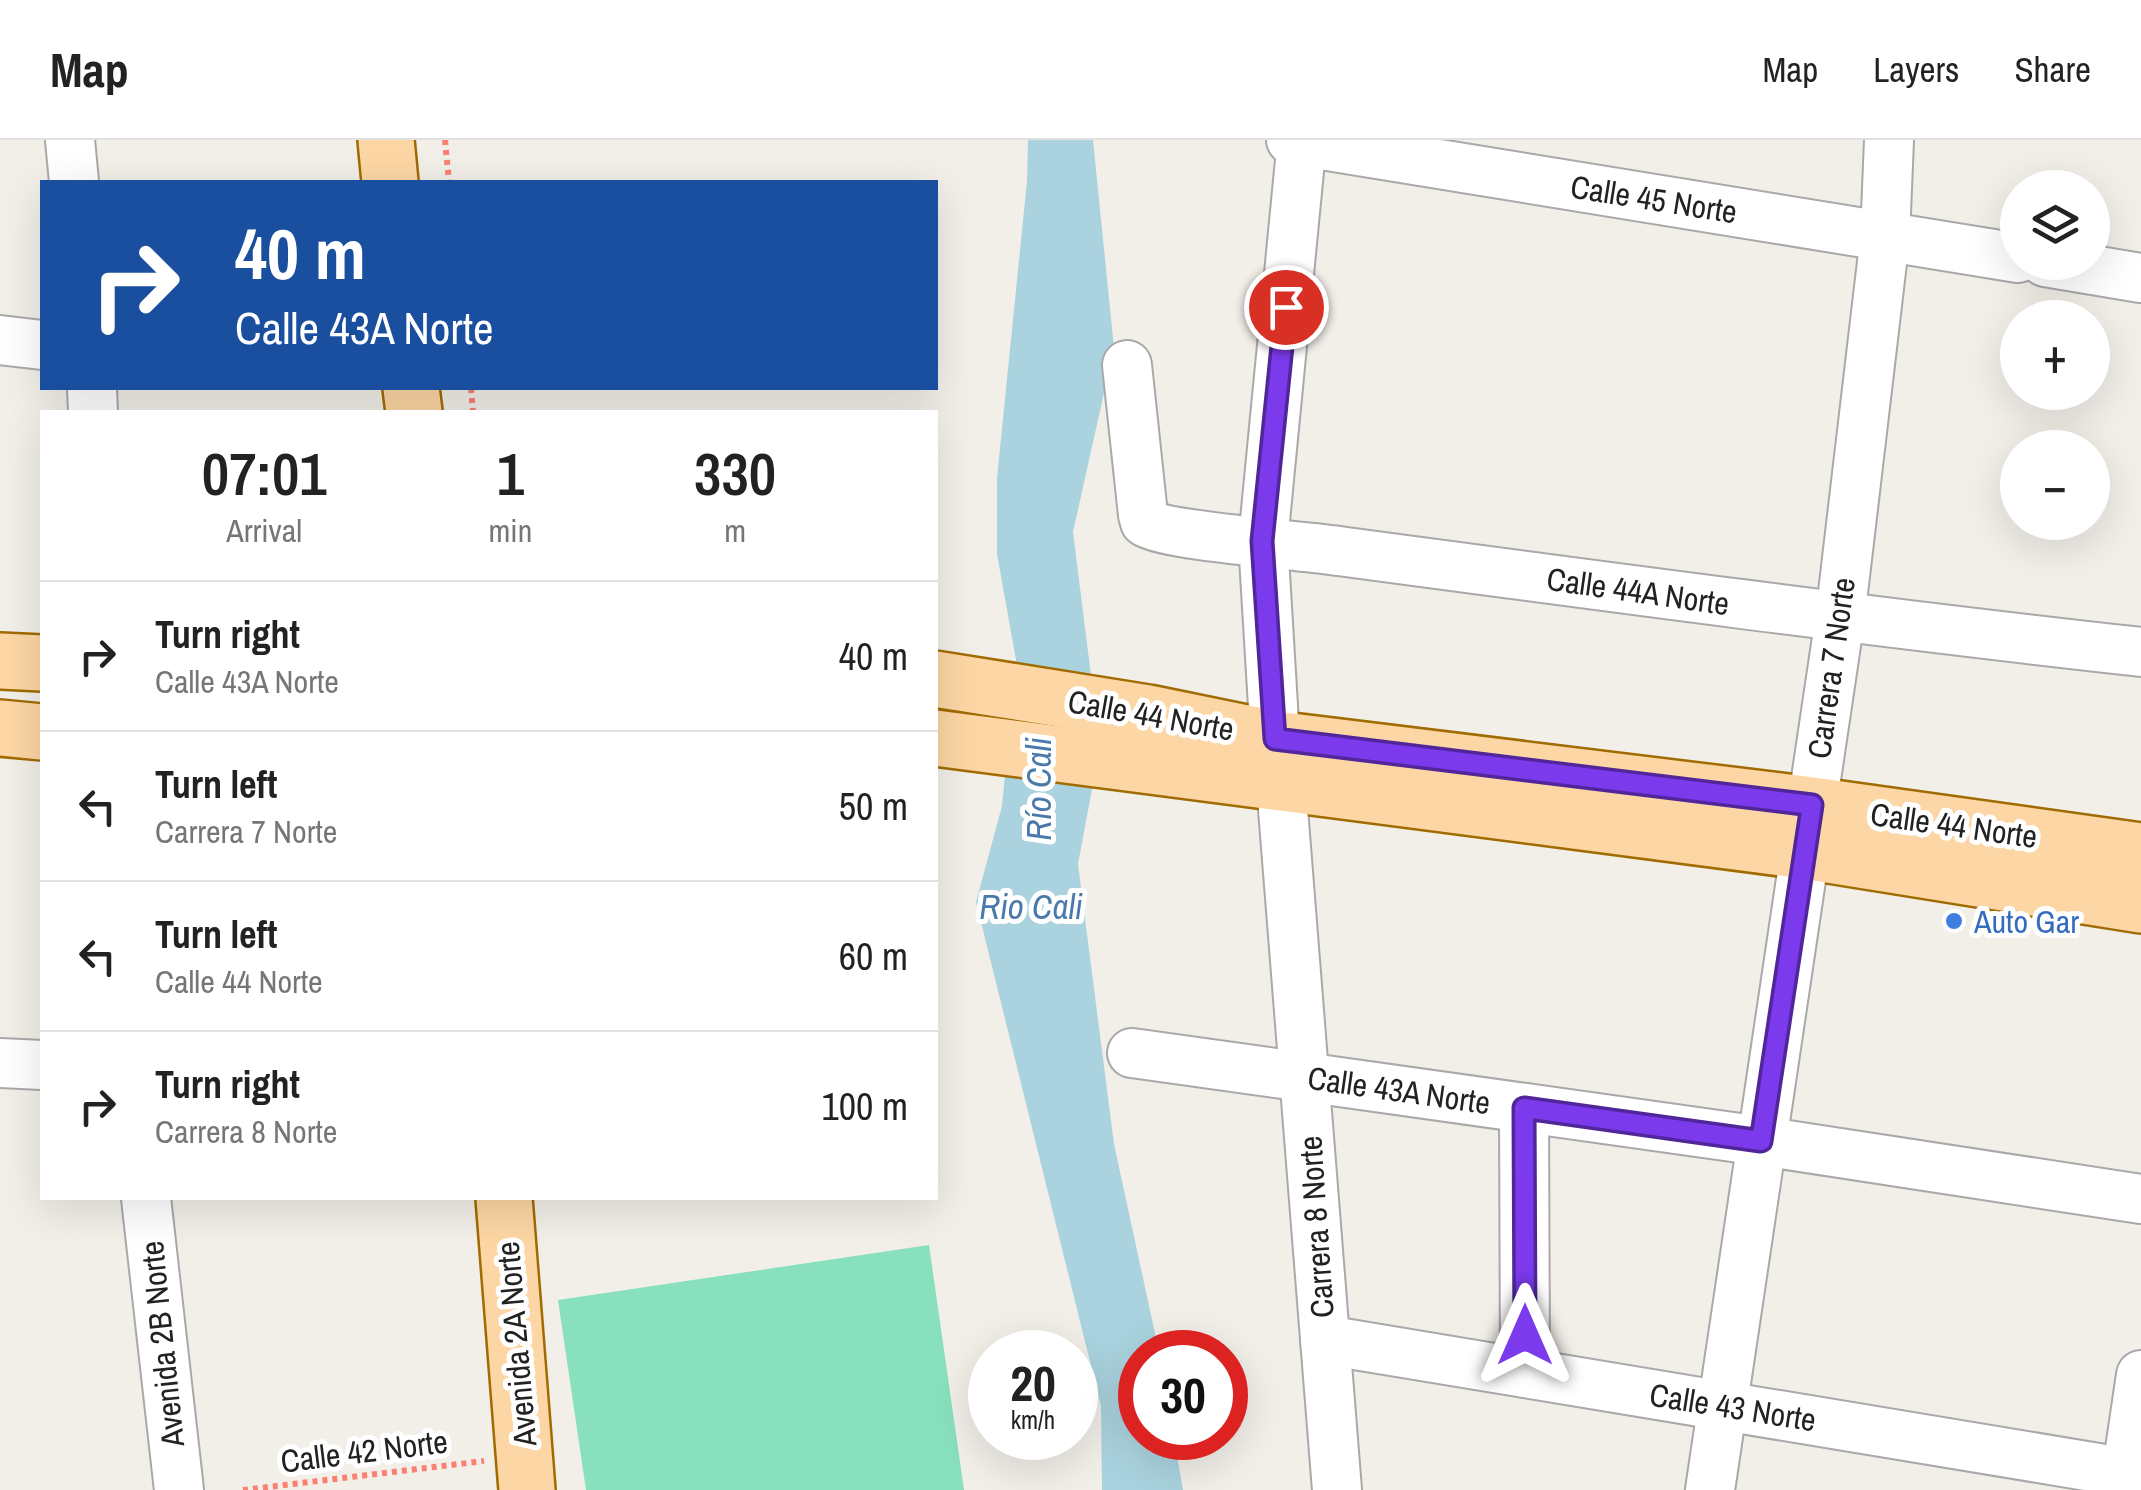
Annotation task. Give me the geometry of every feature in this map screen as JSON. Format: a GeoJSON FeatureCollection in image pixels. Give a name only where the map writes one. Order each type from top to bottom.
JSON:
{"type":"FeatureCollection","features":[{"type":"Feature","properties":{"kind":"main road"},"geometry":{"type":"LineString","coordinates":[[386,140],[390,180]]}},
{"type":"Feature","properties":{"kind":"main road"},"geometry":{"type":"LineString","coordinates":[[414,140],[418,180]]}},
{"type":"Feature","properties":{"kind":"main road"},"geometry":{"type":"LineString","coordinates":[[0,661],[40,663]]}},
{"type":"Feature","properties":{"kind":"main road","name":"Calle 44 Norte"},"geometry":{"type":"LineString","coordinates":[[954,682],[1148,738],[1278,761],[1808,828],[2141,851]]}},
{"type":"Feature","properties":{"kind":"main road"},"geometry":{"type":"LineString","coordinates":[[0,728],[40,732]]}},
{"type":"Feature","properties":{"kind":"main road","name":"Calle 44 Norte"},"geometry":{"type":"LineString","coordinates":[[950,739],[1148,738]]}},
{"type":"Feature","properties":{"kind":"main road","name":"Calle 44 Norte"},"geometry":{"type":"LineString","coordinates":[[1808,828],[2141,905]]}},
{"type":"Feature","properties":{"kind":"main road","name":"Avenida 2A Norte"},"geometry":{"type":"LineString","coordinates":[[470,1200],[503,1480]]}},
{"type":"Feature","properties":{"kind":"main road","name":"Avenida 2A Norte"},"geometry":{"type":"LineString","coordinates":[[503,1480],[504,1200]]}},
{"type":"Feature","properties":{"kind":"street"},"geometry":{"type":"LineString","coordinates":[[70,140],[74,180]]}},
{"type":"Feature","properties":{"kind":"street","name":"Carrera 7 Norte"},"geometry":{"type":"LineString","coordinates":[[1710,1490],[1840,618],[1885,237],[1889,140]]}},
{"type":"Feature","properties":{"kind":"street","name":"Calle 45 Norte"},"geometry":{"type":"LineString","coordinates":[[1298,141],[2000,255]]}},
{"type":"Feature","properties":{"kind":"street","name":"Carrera 8 Norte"},"geometry":{"type":"LineString","coordinates":[[1298,141],[1262,541],[1337,1490]]}},
{"type":"Feature","properties":{"kind":"street"},"geometry":{"type":"LineString","coordinates":[[2110,273],[2141,278]]}},
{"type":"Feature","properties":{"kind":"street"},"geometry":{"type":"LineString","coordinates":[[0,340],[40,345]]}},
{"type":"Feature","properties":{"kind":"street","name":"Calle 44A Norte"},"geometry":{"type":"LineString","coordinates":[[1127,365],[1143,515],[1145,522],[1161,530],[1840,618],[2141,652]]}},
{"type":"Feature","properties":{"kind":"street","name":"Calle 43A Norte"},"geometry":{"type":"LineString","coordinates":[[1132,1052],[2141,1199]]}},
{"type":"Feature","properties":{"kind":"street"},"geometry":{"type":"LineString","coordinates":[[0,1064],[40,1065]]}},
{"type":"Feature","properties":{"kind":"street"},"geometry":{"type":"LineString","coordinates":[[1524,1108],[1525,1372]]}},
{"type":"Feature","properties":{"kind":"street","name":"Avenida 2B Norte"},"geometry":{"type":"LineString","coordinates":[[146,1200],[179,1490]]}},
{"type":"Feature","properties":{"kind":"street","name":"Calle 43 Norte"},"geometry":{"type":"LineString","coordinates":[[1325,1340],[1722,1404],[2130,1479]]}},
{"type":"Feature","properties":{"kind":"street"},"geometry":{"type":"LineString","coordinates":[[2130,1479],[2141,1375]]}},
{"type":"Feature","properties":{"kind":"path"},"geometry":{"type":"LineString","coordinates":[[445,140],[449,180]]}},
{"type":"Feature","properties":{"kind":"path","name":"Calle 42 Norte"},"geometry":{"type":"LineString","coordinates":[[243,1490],[503,1480]]}},
{"type":"Feature","properties":{"kind":"green space"},"geometry":{"type":"Polygon","coordinates":[[[929,1245],[964,1490],[586,1490],[558,1300],[929,1245]]]}},
{"type":"Feature","properties":{"kind":"water","name":"Rio Cali"},"geometry":{"type":"Polygon","coordinates":[[[1028,140],[1093,140],[1114,348],[1073,532],[1100,747],[1078,864],[1114,1144],[1154,1330],[1118,1330],[1118,1460],[1178,1460],[1183,1490],[1102,1490],[1098,1330],[1082,1330],[976,902],[1002,806],[1016,660],[997,554],[997,478],[1028,140]]]}},
{"type":"Feature","properties":{"kind":"place","name":"Auto Gar"},"geometry":{"type":"Point","coordinates":[1954,921]}},
{"type":"Feature","properties":{"kind":"route"},"geometry":{"type":"LineString","coordinates":[[1286,307],[1262,541],[1275,739],[1812,805],[1761,1141],[1524,1108],[1525,1335]]}},
{"type":"Feature","properties":{"kind":"water label","name":"Río Cali"},"geometry":{"type":"Point","coordinates":[1038,789]}}]}
